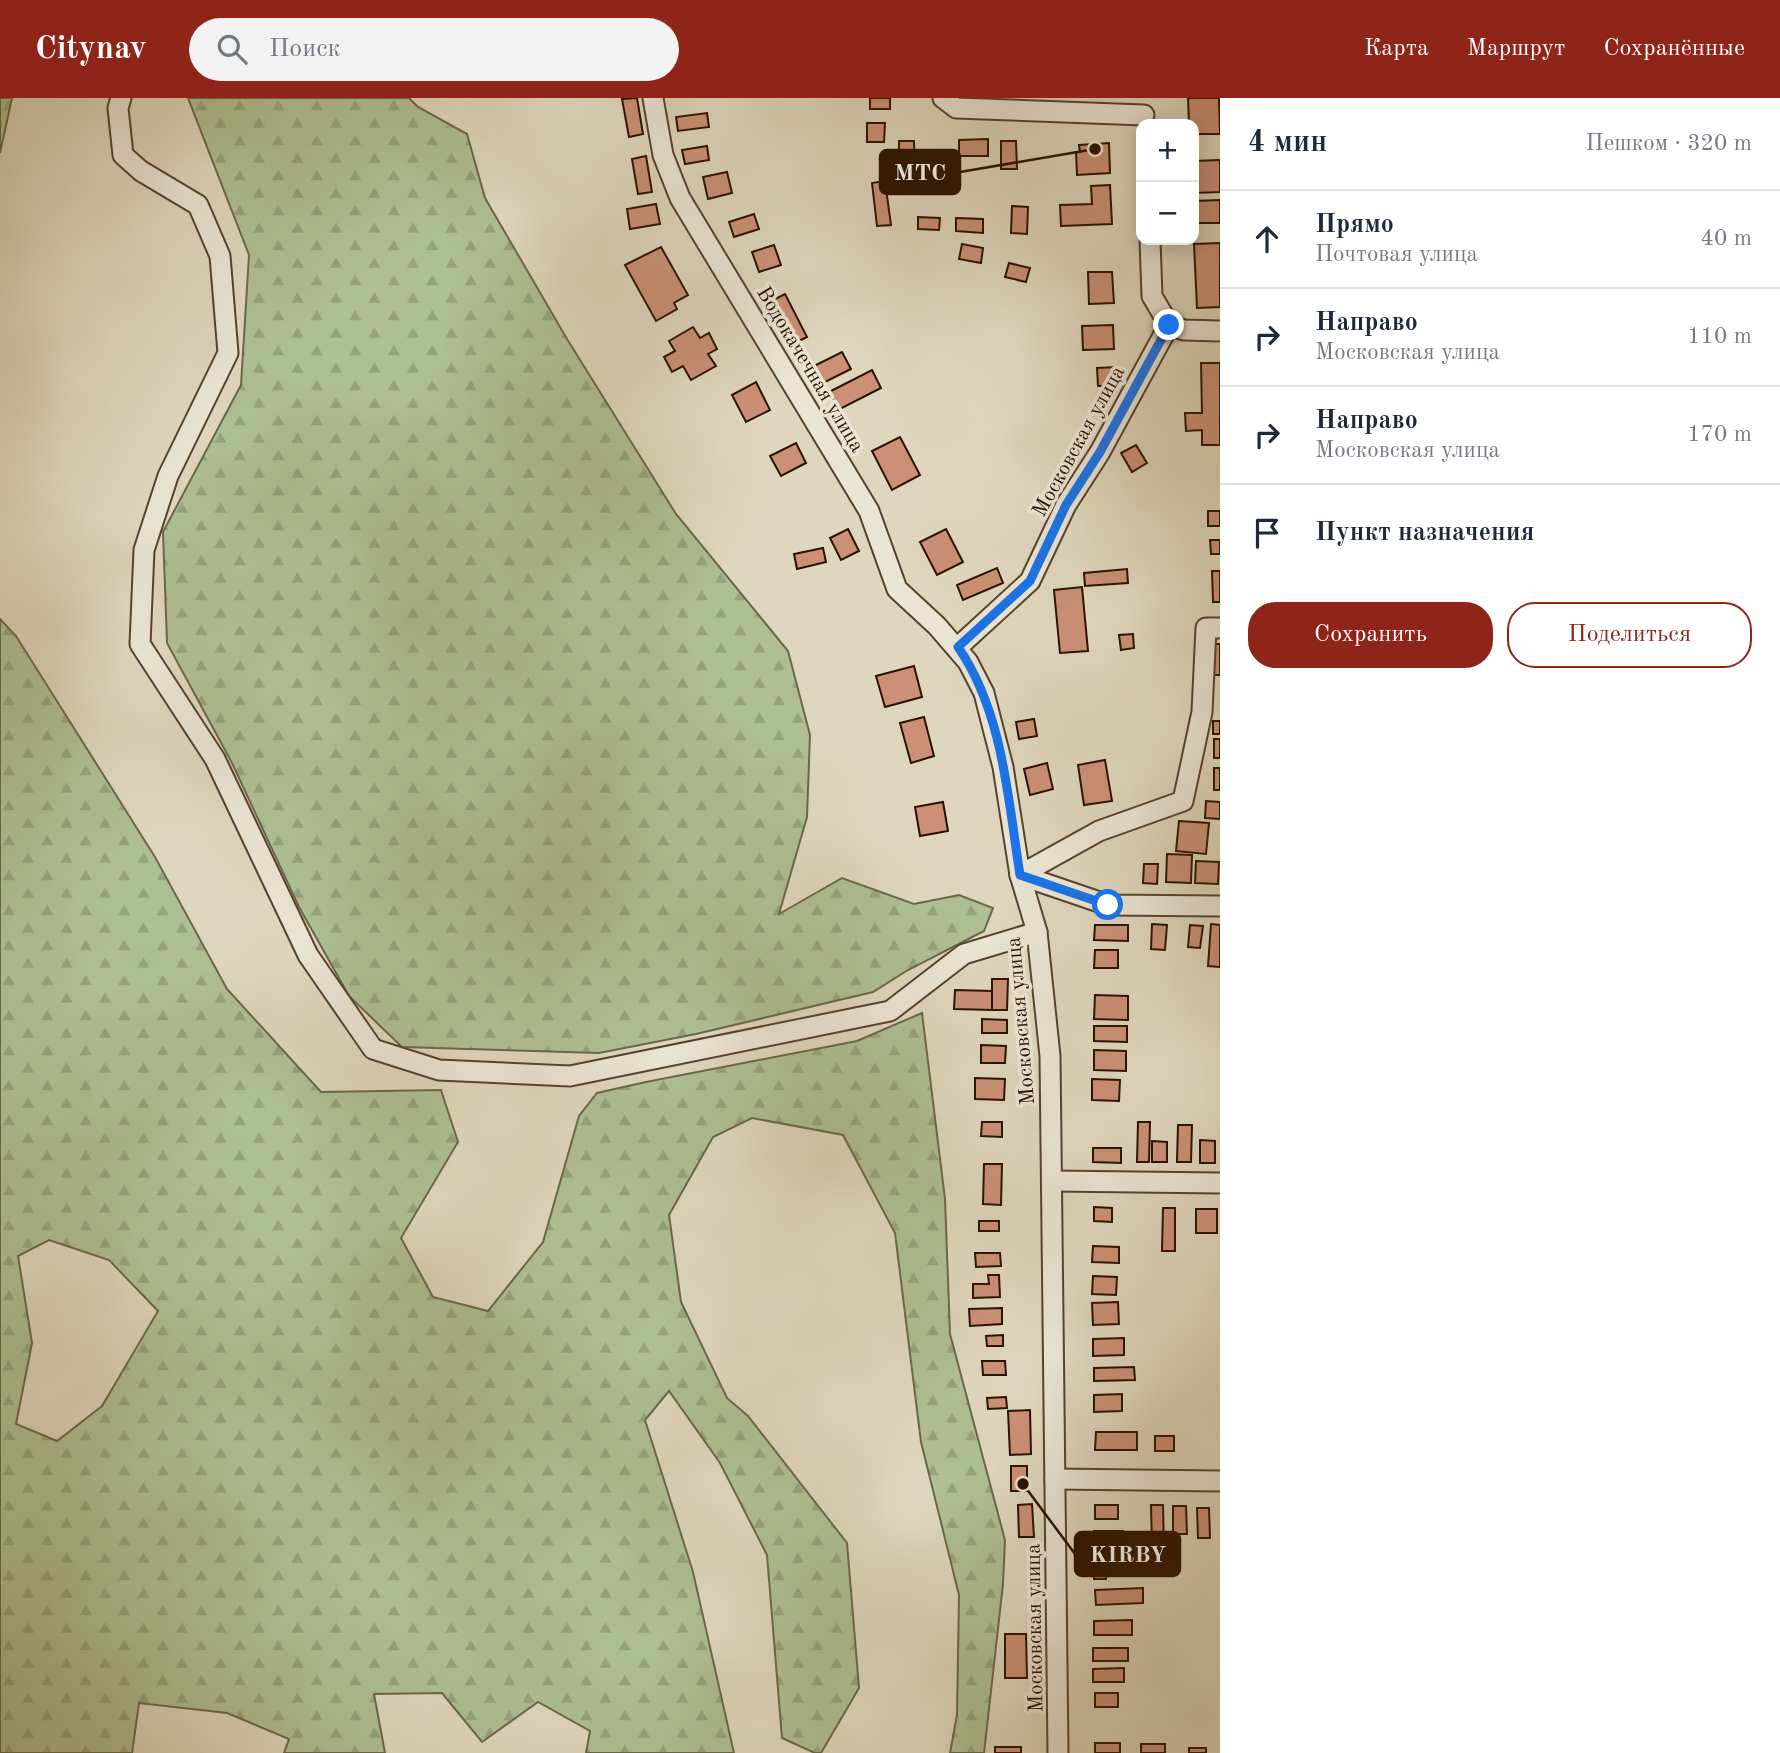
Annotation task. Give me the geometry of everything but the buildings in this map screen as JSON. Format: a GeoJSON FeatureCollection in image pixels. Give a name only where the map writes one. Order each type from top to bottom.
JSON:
{"type":"FeatureCollection","features":[{"type":"Feature","properties":{"kind":"street"},"geometry":{"type":"LineString","coordinates":[[121,98],[118,108],[123,155],[141,171],[198,205],[220,256],[228,353],[168,476],[144,550],[140,644],[215,759],[308,955],[373,1049],[439,1070],[570,1076],[890,1011],[964,954],[1037,932]]}},
{"type":"Feature","properties":{"kind":"street","name":"Водокачечная улица"},"geometry":{"type":"LineString","coordinates":[[653,98],[663,155],[680,198],[869,510],[897,589],[958,647]]}},
{"type":"Feature","properties":{"kind":"street"},"geometry":{"type":"LineString","coordinates":[[943,98],[956,107],[1144,112]]}},
{"type":"Feature","properties":{"kind":"street"},"geometry":{"type":"LineString","coordinates":[[1150,245],[1152,296],[1169,325],[1184,330],[1220,331]]}},
{"type":"Feature","properties":{"kind":"street","name":"Московская улица"},"geometry":{"type":"LineString","coordinates":[[1058,1753],[1050,1056],[1037,932],[1020,875],[1003,767],[984,693],[958,647],[1030,581],[1066,505],[1100,452],[1169,325]]}},
{"type":"Feature","properties":{"kind":"street"},"geometry":{"type":"LineString","coordinates":[[1020,875],[1099,831],[1183,801],[1202,712],[1213,628]]}},
{"type":"Feature","properties":{"kind":"street"},"geometry":{"type":"LineString","coordinates":[[1020,875],[1108,905],[1220,906]]}},
{"type":"Feature","properties":{"kind":"street"},"geometry":{"type":"LineString","coordinates":[[1052,1181],[1220,1183]]}},
{"type":"Feature","properties":{"kind":"street"},"geometry":{"type":"LineString","coordinates":[[1055,1479],[1220,1482]]}},
{"type":"Feature","properties":{"kind":"green space"},"geometry":{"type":"Polygon","coordinates":[[[0,98],[12,98],[0,153],[0,98]]]}},
{"type":"Feature","properties":{"kind":"green space"},"geometry":{"type":"Polygon","coordinates":[[[188,98],[409,98],[418,107],[467,134],[485,198],[567,339],[676,514],[788,651],[810,735],[807,817],[779,914],[842,878],[914,904],[959,895],[993,908],[984,931],[908,970],[873,992],[696,1034],[599,1053],[402,1047],[349,996],[299,907],[232,763],[167,643],[163,532],[241,385],[249,255],[188,98]]]}},
{"type":"Feature","properties":{"kind":"green space"},"geometry":{"type":"Polygon","coordinates":[[[0,619],[16,636],[155,857],[227,989],[321,1092],[441,1090],[458,1142],[401,1238],[433,1297],[488,1311],[543,1242],[579,1116],[597,1093],[857,1041],[922,1013],[945,1199],[950,1334],[1005,1540],[1003,1584],[984,1753],[950,1753],[957,1715],[959,1595],[921,1442],[895,1233],[843,1135],[752,1118],[713,1137],[669,1215],[681,1302],[727,1398],[748,1416],[847,1543],[859,1688],[821,1753],[815,1753],[782,1738],[767,1555],[720,1463],[669,1391],[645,1420],[693,1572],[734,1753],[586,1753],[590,1731],[538,1702],[482,1742],[442,1693],[374,1694],[385,1753],[284,1753],[289,1739],[227,1713],[139,1703],[132,1753],[0,1753],[0,619]],[[49,1240],[18,1256],[32,1343],[16,1424],[57,1441],[102,1406],[158,1311],[109,1260],[49,1240]]]}},
{"type":"Feature","properties":{"kind":"place","name":"МТС"},"geometry":{"type":"Point","coordinates":[1095,149]}},
{"type":"Feature","properties":{"kind":"place","name":"KIRBY"},"geometry":{"type":"Point","coordinates":[1023,1484]}},
{"type":"Feature","properties":{"kind":"route"},"geometry":{"type":"LineString","coordinates":[[1108,905],[1020,875],[1003,767],[984,693],[958,647],[1030,581],[1066,505],[1100,452],[1169,325]]}}]}
